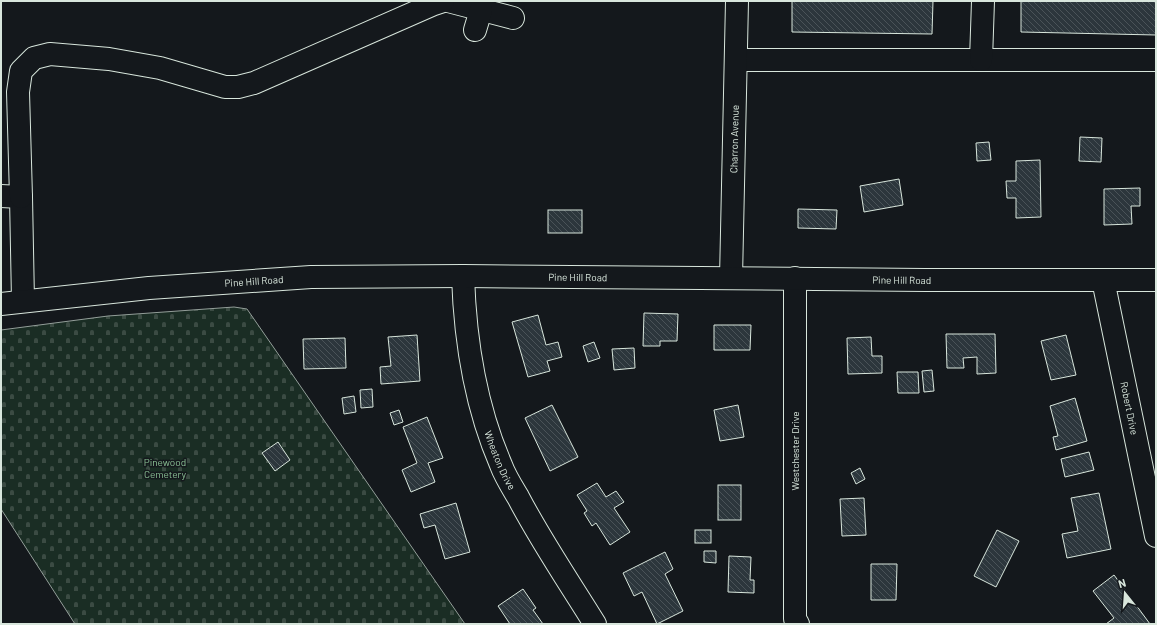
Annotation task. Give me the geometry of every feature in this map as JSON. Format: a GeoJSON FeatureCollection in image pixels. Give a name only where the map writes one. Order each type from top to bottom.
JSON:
{"type":"FeatureCollection","features":[{"type":"Feature","properties":{"kind":"street"},"geometry":{"type":"LineString","coordinates":[[23,301],[11,197],[18,92],[21,71],[34,58],[50,54],[109,59],[160,68],[225,87],[238,87],[254,83],[443,1]]}},
{"type":"Feature","properties":{"kind":"street"},"geometry":{"type":"LineString","coordinates":[[448,1],[478,20],[513,18]]}},
{"type":"Feature","properties":{"kind":"street","name":"Charron Avenue"},"geometry":{"type":"LineString","coordinates":[[731,278],[737,1]]}},
{"type":"Feature","properties":{"kind":"street"},"geometry":{"type":"LineString","coordinates":[[981,60],[983,1]]}},
{"type":"Feature","properties":{"kind":"street"},"geometry":{"type":"LineString","coordinates":[[736,60],[1156,60]]}},
{"type":"Feature","properties":{"kind":"street","name":"Pine Hill Road"},"geometry":{"type":"LineString","coordinates":[[1,304],[149,288],[311,277],[464,276],[925,280],[1156,280]]}},
{"type":"Feature","properties":{"kind":"street","name":"Wheaton Drive"},"geometry":{"type":"LineString","coordinates":[[464,276],[464,301],[472,369],[484,420],[501,466],[535,531],[595,624]]}},
{"type":"Feature","properties":{"kind":"street","name":"Westchester Drive"},"geometry":{"type":"LineString","coordinates":[[795,278],[795,619],[798,624]]}},
{"type":"Feature","properties":{"kind":"street","name":"Robert Drive"},"geometry":{"type":"LineString","coordinates":[[1103,280],[1156,536]]}},
{"type":"Feature","properties":{"kind":"green space","name":"Pinewood Cemetery"},"geometry":{"type":"Polygon","coordinates":[[[234,307],[247,309],[465,624],[75,624],[1,509],[1,330],[108,316],[234,307]]]}},
{"type":"Feature","properties":{"kind":"building"},"geometry":{"type":"Polygon","coordinates":[[[792,1],[933,1],[932,34],[792,32],[792,1]]]}},
{"type":"Feature","properties":{"kind":"building"},"geometry":{"type":"Polygon","coordinates":[[[1021,1],[1156,1],[1156,35],[1021,32],[1021,1]]]}},
{"type":"Feature","properties":{"kind":"building"},"geometry":{"type":"Polygon","coordinates":[[[1080,137],[1102,138],[1101,162],[1079,161],[1080,137]]]}},
{"type":"Feature","properties":{"kind":"building"},"geometry":{"type":"Polygon","coordinates":[[[989,142],[991,160],[977,161],[976,143],[989,142]]]}},
{"type":"Feature","properties":{"kind":"building"},"geometry":{"type":"Polygon","coordinates":[[[1040,160],[1041,217],[1016,218],[1016,198],[1007,198],[1006,181],[1016,181],[1016,161],[1040,160]]]}},
{"type":"Feature","properties":{"kind":"building"},"geometry":{"type":"Polygon","coordinates":[[[899,179],[903,205],[864,212],[860,186],[899,179]]]}},
{"type":"Feature","properties":{"kind":"building"},"geometry":{"type":"Polygon","coordinates":[[[1140,188],[1140,206],[1131,206],[1132,224],[1104,225],[1104,189],[1140,188]]]}},
{"type":"Feature","properties":{"kind":"building"},"geometry":{"type":"Polygon","coordinates":[[[798,209],[837,210],[836,229],[798,228],[798,209]]]}},
{"type":"Feature","properties":{"kind":"building"},"geometry":{"type":"Polygon","coordinates":[[[548,210],[582,210],[582,233],[548,233],[548,210]]]}},
{"type":"Feature","properties":{"kind":"building"},"geometry":{"type":"Polygon","coordinates":[[[644,313],[678,314],[677,341],[660,341],[660,346],[643,346],[644,313]]]}},
{"type":"Feature","properties":{"kind":"building"},"geometry":{"type":"Polygon","coordinates":[[[538,315],[546,345],[558,342],[562,357],[547,361],[550,371],[528,377],[512,322],[538,315]]]}},
{"type":"Feature","properties":{"kind":"building"},"geometry":{"type":"Polygon","coordinates":[[[714,325],[751,325],[750,350],[714,350],[714,325]]]}},
{"type":"Feature","properties":{"kind":"building"},"geometry":{"type":"Polygon","coordinates":[[[946,334],[995,334],[996,373],[977,374],[977,357],[963,358],[964,368],[947,368],[946,334]]]}},
{"type":"Feature","properties":{"kind":"building"},"geometry":{"type":"Polygon","coordinates":[[[417,335],[420,381],[381,384],[380,367],[391,366],[388,337],[417,335]]]}},
{"type":"Feature","properties":{"kind":"building"},"geometry":{"type":"Polygon","coordinates":[[[1066,335],[1076,375],[1051,380],[1041,341],[1066,335]]]}},
{"type":"Feature","properties":{"kind":"building"},"geometry":{"type":"Polygon","coordinates":[[[871,337],[872,356],[882,356],[882,373],[848,374],[847,338],[871,337]]]}},
{"type":"Feature","properties":{"kind":"building"},"geometry":{"type":"Polygon","coordinates":[[[345,338],[346,368],[304,369],[303,339],[345,338]]]}},
{"type":"Feature","properties":{"kind":"building"},"geometry":{"type":"Polygon","coordinates":[[[594,342],[600,358],[588,362],[583,346],[594,342]]]}},
{"type":"Feature","properties":{"kind":"building"},"geometry":{"type":"Polygon","coordinates":[[[634,348],[635,368],[614,370],[612,349],[634,348]]]}},
{"type":"Feature","properties":{"kind":"building"},"geometry":{"type":"Polygon","coordinates":[[[932,370],[934,391],[924,392],[922,371],[932,370]]]}},
{"type":"Feature","properties":{"kind":"building"},"geometry":{"type":"Polygon","coordinates":[[[897,372],[918,372],[919,393],[898,393],[897,372]]]}},
{"type":"Feature","properties":{"kind":"building"},"geometry":{"type":"Polygon","coordinates":[[[372,389],[373,407],[361,408],[360,390],[372,389]]]}},
{"type":"Feature","properties":{"kind":"building"},"geometry":{"type":"Polygon","coordinates":[[[354,396],[356,412],[344,414],[342,398],[354,396]]]}},
{"type":"Feature","properties":{"kind":"building"},"geometry":{"type":"Polygon","coordinates":[[[1075,398],[1087,441],[1056,450],[1053,437],[1058,436],[1050,406],[1075,398]]]}},
{"type":"Feature","properties":{"kind":"building"},"geometry":{"type":"Polygon","coordinates":[[[552,405],[578,457],[550,471],[525,418],[552,405]]]}},
{"type":"Feature","properties":{"kind":"building"},"geometry":{"type":"Polygon","coordinates":[[[738,405],[744,437],[720,441],[714,410],[738,405]]]}},
{"type":"Feature","properties":{"kind":"building"},"geometry":{"type":"Polygon","coordinates":[[[399,410],[403,422],[394,425],[390,413],[399,410]]]}},
{"type":"Feature","properties":{"kind":"building"},"geometry":{"type":"Polygon","coordinates":[[[427,417],[443,458],[428,463],[435,482],[411,492],[402,470],[417,463],[403,427],[427,417]]]}},
{"type":"Feature","properties":{"kind":"building"},"geometry":{"type":"Polygon","coordinates":[[[278,442],[290,460],[275,471],[262,453],[278,442]]]}},
{"type":"Feature","properties":{"kind":"building"},"geometry":{"type":"Polygon","coordinates":[[[1089,452],[1094,470],[1065,477],[1061,459],[1089,452]]]}},
{"type":"Feature","properties":{"kind":"building"},"geometry":{"type":"Polygon","coordinates":[[[860,468],[865,479],[856,484],[851,473],[860,468]]]}},
{"type":"Feature","properties":{"kind":"building"},"geometry":{"type":"Polygon","coordinates":[[[597,483],[606,497],[616,491],[624,502],[614,508],[630,532],[610,545],[596,523],[592,526],[584,513],[587,511],[577,495],[597,483]]]}},
{"type":"Feature","properties":{"kind":"building"},"geometry":{"type":"Polygon","coordinates":[[[718,485],[741,485],[741,520],[718,520],[718,485]]]}},
{"type":"Feature","properties":{"kind":"building"},"geometry":{"type":"Polygon","coordinates":[[[1099,493],[1111,549],[1067,558],[1062,534],[1078,531],[1071,498],[1099,493]]]}},
{"type":"Feature","properties":{"kind":"building"},"geometry":{"type":"Polygon","coordinates":[[[864,498],[866,535],[842,536],[840,499],[864,498]]]}},
{"type":"Feature","properties":{"kind":"building"},"geometry":{"type":"Polygon","coordinates":[[[456,503],[470,552],[445,559],[435,525],[424,528],[420,514],[456,503]]]}},
{"type":"Feature","properties":{"kind":"building"},"geometry":{"type":"Polygon","coordinates":[[[695,530],[711,530],[711,543],[695,543],[695,530]]]}},
{"type":"Feature","properties":{"kind":"building"},"geometry":{"type":"Polygon","coordinates":[[[997,530],[1019,541],[996,587],[974,576],[997,530]]]}},
{"type":"Feature","properties":{"kind":"building"},"geometry":{"type":"Polygon","coordinates":[[[704,551],[716,551],[716,563],[704,562],[704,551]]]}},
{"type":"Feature","properties":{"kind":"building"},"geometry":{"type":"Polygon","coordinates":[[[665,552],[673,569],[665,574],[683,611],[657,624],[642,592],[634,596],[623,573],[665,552]]]}},
{"type":"Feature","properties":{"kind":"building"},"geometry":{"type":"Polygon","coordinates":[[[729,556],[751,557],[750,580],[754,580],[754,593],[728,592],[729,556]]]}},
{"type":"Feature","properties":{"kind":"building"},"geometry":{"type":"Polygon","coordinates":[[[871,564],[897,564],[896,600],[871,600],[871,564]]]}},
{"type":"Feature","properties":{"kind":"building"},"geometry":{"type":"Polygon","coordinates":[[[1114,575],[1150,624],[1106,624],[1114,618],[1093,591],[1114,575]]]}},
{"type":"Feature","properties":{"kind":"building"},"geometry":{"type":"Polygon","coordinates":[[[523,589],[536,608],[533,610],[543,624],[510,624],[498,606],[523,589]]]}}]}
